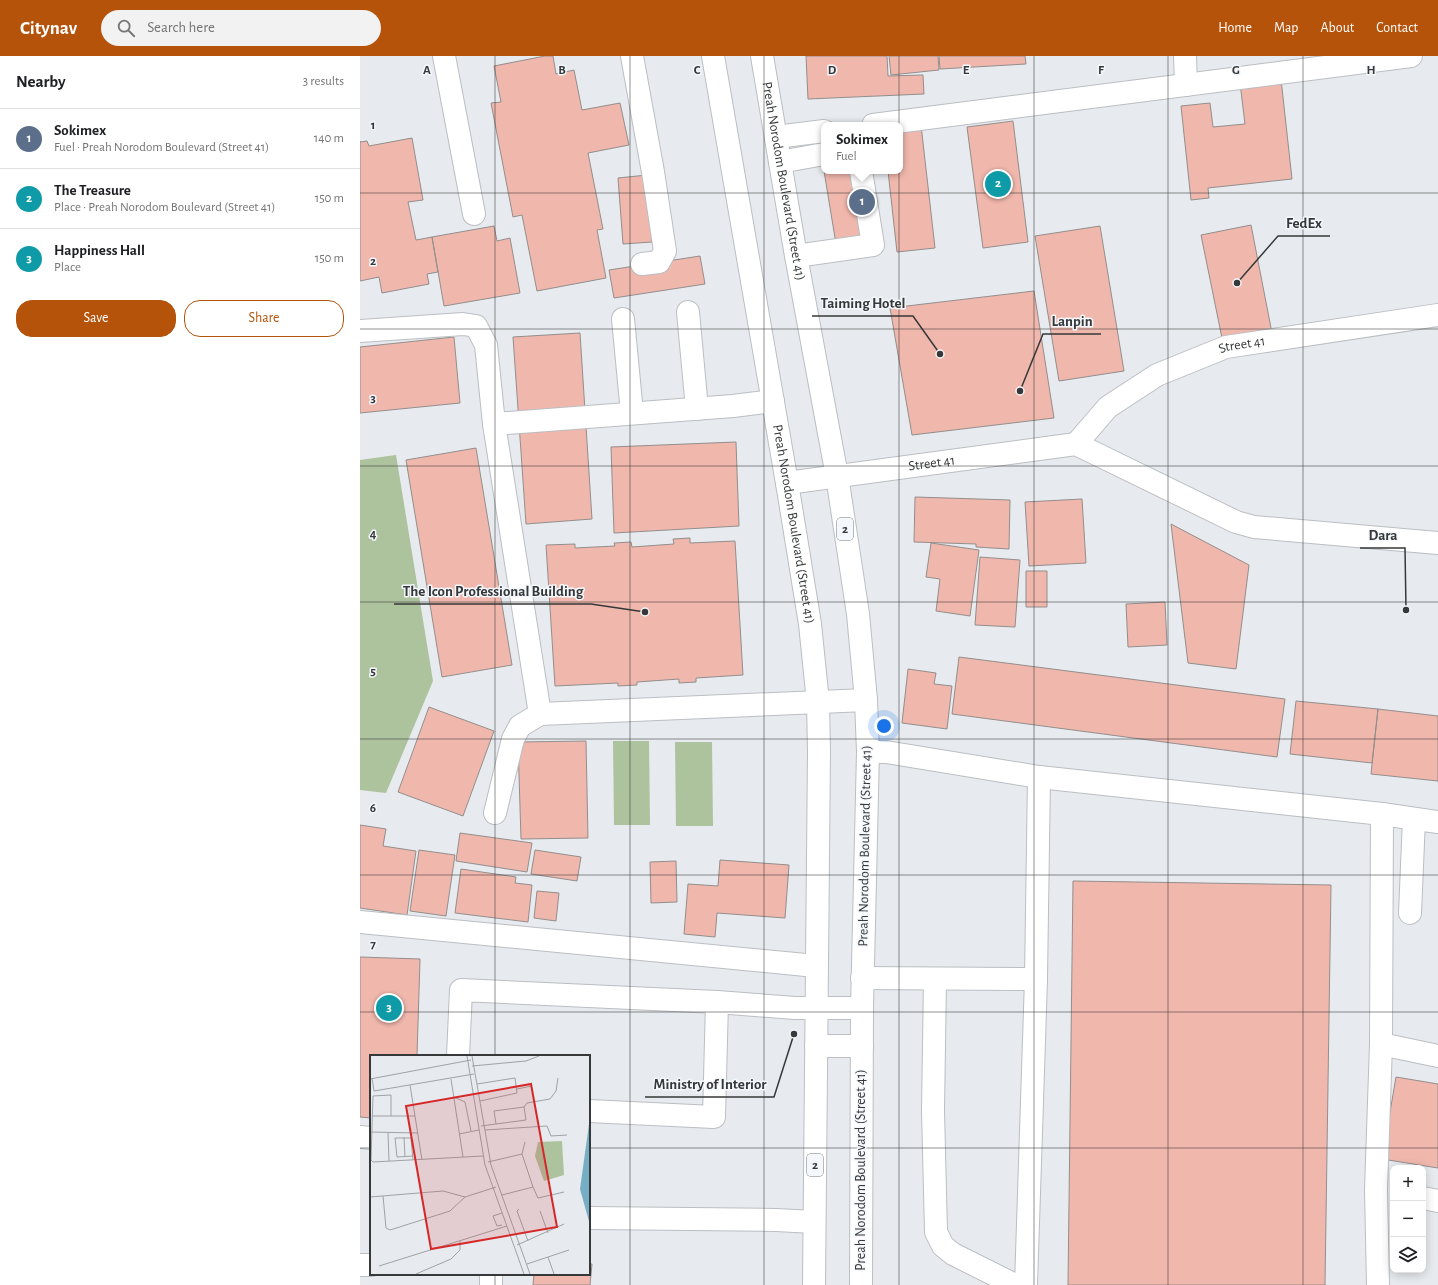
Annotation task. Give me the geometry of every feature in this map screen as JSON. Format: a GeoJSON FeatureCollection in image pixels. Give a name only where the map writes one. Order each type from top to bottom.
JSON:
{"type":"FeatureCollection","features":[{"type":"Feature","properties":{"kind":"street"},"geometry":{"type":"LineString","coordinates":[[444,56],[474,214]]}},
{"type":"Feature","properties":{"kind":"street"},"geometry":{"type":"LineString","coordinates":[[632,56],[653,172],[665,251],[659,262],[642,264]]}},
{"type":"Feature","properties":{"kind":"street","name":"Preah Norodom Boulevard (Street 41)"},"geometry":{"type":"LineString","coordinates":[[713,56],[810,624],[818,702],[819,751],[814,1285]]}},
{"type":"Feature","properties":{"kind":"street","name":"Preah Norodom Boulevard (Street 41)"},"geometry":{"type":"LineString","coordinates":[[762,56],[796,256],[837,476],[858,614],[866,700],[868,752],[862,978],[861,1285]]}},
{"type":"Feature","properties":{"kind":"street"},"geometry":{"type":"LineString","coordinates":[[1185,56],[1186,85]]}},
{"type":"Feature","properties":{"kind":"street"},"geometry":{"type":"LineString","coordinates":[[896,122],[1411,56]]}},
{"type":"Feature","properties":{"kind":"street"},"geometry":{"type":"LineString","coordinates":[[776,138],[821,131]]}},
{"type":"Feature","properties":{"kind":"street"},"geometry":{"type":"LineString","coordinates":[[780,162],[821,155]]}},
{"type":"Feature","properties":{"kind":"street"},"geometry":{"type":"LineString","coordinates":[[796,256],[873,245],[861,174]]}},
{"type":"Feature","properties":{"kind":"street"},"geometry":{"type":"LineString","coordinates":[[688,312],[697,408]]}},
{"type":"Feature","properties":{"kind":"street","name":"Street 41"},"geometry":{"type":"LineString","coordinates":[[787,483],[1076,444],[1108,407],[1157,376],[1226,348],[1438,315]]}},
{"type":"Feature","properties":{"kind":"street"},"geometry":{"type":"LineString","coordinates":[[623,319],[632,413]]}},
{"type":"Feature","properties":{"kind":"street"},"geometry":{"type":"LineString","coordinates":[[360,331],[463,324],[476,326],[486,345],[494,424],[540,714]]}},
{"type":"Feature","properties":{"kind":"street"},"geometry":{"type":"LineString","coordinates":[[494,424],[733,406],[773,401]]}},
{"type":"Feature","properties":{"kind":"street"},"geometry":{"type":"LineString","coordinates":[[1076,444],[1236,522],[1254,527],[1438,543]]}},
{"type":"Feature","properties":{"kind":"street"},"geometry":{"type":"LineString","coordinates":[[495,813],[513,739],[520,726],[540,714],[866,700]]}},
{"type":"Feature","properties":{"kind":"street"},"geometry":{"type":"LineString","coordinates":[[868,752],[886,752],[1039,777],[1382,814],[1438,822]]}},
{"type":"Feature","properties":{"kind":"street"},"geometry":{"type":"LineString","coordinates":[[1026,1285],[1036,979],[1039,777]]}},
{"type":"Feature","properties":{"kind":"street"},"geometry":{"type":"LineString","coordinates":[[1378,1285],[1385,1192],[1381,1044],[1382,814]]}},
{"type":"Feature","properties":{"kind":"street"},"geometry":{"type":"LineString","coordinates":[[1410,913],[1414,819]]}},
{"type":"Feature","properties":{"kind":"street"},"geometry":{"type":"LineString","coordinates":[[360,922],[816,966]]}},
{"type":"Feature","properties":{"kind":"street"},"geometry":{"type":"LineString","coordinates":[[862,978],[1036,979]]}},
{"type":"Feature","properties":{"kind":"street"},"geometry":{"type":"LineString","coordinates":[[935,979],[933,1111],[936,1232],[943,1246],[953,1254],[1015,1285]]}},
{"type":"Feature","properties":{"kind":"street"},"geometry":{"type":"LineString","coordinates":[[458,1055],[461,990],[717,1002],[795,1008],[862,1008]]}},
{"type":"Feature","properties":{"kind":"street"},"geometry":{"type":"LineString","coordinates":[[590,1111],[714,1117],[717,1002]]}},
{"type":"Feature","properties":{"kind":"street"},"geometry":{"type":"LineString","coordinates":[[1381,1044],[1438,1056]]}},
{"type":"Feature","properties":{"kind":"street"},"geometry":{"type":"LineString","coordinates":[[816,1046],[862,1046]]}},
{"type":"Feature","properties":{"kind":"street"},"geometry":{"type":"LineString","coordinates":[[360,1137],[370,1138]]}},
{"type":"Feature","properties":{"kind":"street"},"geometry":{"type":"LineString","coordinates":[[1426,1199],[1438,1201]]}},
{"type":"Feature","properties":{"kind":"street"},"geometry":{"type":"LineString","coordinates":[[590,1218],[776,1220],[814,1222]]}},
{"type":"Feature","properties":{"kind":"green space"},"geometry":{"type":"Polygon","coordinates":[[[396,455],[433,681],[386,793],[360,790],[360,460],[396,455]]]}},
{"type":"Feature","properties":{"kind":"green space"},"geometry":{"type":"Polygon","coordinates":[[[613,741],[649,741],[650,825],[614,825],[613,741]]]}},
{"type":"Feature","properties":{"kind":"green space"},"geometry":{"type":"Polygon","coordinates":[[[675,742],[712,742],[713,826],[676,826],[675,742]]]}},
{"type":"Feature","properties":{"kind":"building"},"geometry":{"type":"Polygon","coordinates":[[[545,56],[553,56],[556,74],[574,70],[582,110],[620,103],[629,145],[588,153],[603,229],[597,230],[606,278],[537,291],[522,215],[513,217],[491,103],[501,102],[494,66],[545,56]]]}},
{"type":"Feature","properties":{"kind":"building"},"geometry":{"type":"Polygon","coordinates":[[[806,56],[887,56],[888,76],[923,75],[924,94],[808,99],[806,56]]]}},
{"type":"Feature","properties":{"kind":"building"},"geometry":{"type":"Polygon","coordinates":[[[889,56],[938,56],[939,70],[891,75],[889,56]]]}},
{"type":"Feature","properties":{"kind":"building"},"geometry":{"type":"Polygon","coordinates":[[[939,56],[1025,56],[1026,64],[940,69],[939,56]]]}},
{"type":"Feature","properties":{"kind":"building"},"geometry":{"type":"Polygon","coordinates":[[[1281,79],[1292,179],[1208,188],[1209,198],[1191,200],[1181,106],[1210,103],[1213,127],[1245,124],[1240,83],[1281,79]]]}},
{"type":"Feature","properties":{"kind":"building"},"geometry":{"type":"Polygon","coordinates":[[[1013,121],[1028,242],[983,248],[967,127],[1013,121]]]}},
{"type":"Feature","properties":{"kind":"building"},"geometry":{"type":"Polygon","coordinates":[[[921,125],[935,248],[897,252],[888,174],[903,174],[903,127],[921,125]]]}},
{"type":"Feature","properties":{"kind":"building"},"geometry":{"type":"Polygon","coordinates":[[[412,138],[423,200],[408,202],[416,240],[432,237],[438,272],[427,274],[429,284],[382,293],[379,277],[360,281],[360,142],[367,141],[369,146],[412,138]]]}},
{"type":"Feature","properties":{"kind":"building"},"geometry":{"type":"Polygon","coordinates":[[[824,174],[860,174],[872,245],[837,250],[824,174]]]}},
{"type":"Feature","properties":{"kind":"building"},"geometry":{"type":"Polygon","coordinates":[[[647,175],[652,242],[623,244],[618,178],[647,175]]]}},
{"type":"Feature","properties":{"kind":"building"},"geometry":{"type":"Polygon","coordinates":[[[1251,225],[1272,333],[1223,343],[1201,235],[1251,225]]]}},
{"type":"Feature","properties":{"kind":"building"},"geometry":{"type":"Polygon","coordinates":[[[494,226],[497,241],[510,238],[520,293],[444,306],[432,237],[494,226]]]}},
{"type":"Feature","properties":{"kind":"building"},"geometry":{"type":"Polygon","coordinates":[[[1100,226],[1124,371],[1059,381],[1035,236],[1100,226]]]}},
{"type":"Feature","properties":{"kind":"building"},"geometry":{"type":"Polygon","coordinates":[[[700,256],[705,284],[614,298],[609,270],[700,256]]]}},
{"type":"Feature","properties":{"kind":"building"},"geometry":{"type":"Polygon","coordinates":[[[1034,291],[1054,418],[912,435],[890,308],[1034,291]]]}},
{"type":"Feature","properties":{"kind":"building"},"geometry":{"type":"Polygon","coordinates":[[[580,333],[592,519],[526,524],[513,337],[580,333]]]}},
{"type":"Feature","properties":{"kind":"building"},"geometry":{"type":"Polygon","coordinates":[[[454,337],[460,403],[360,413],[360,347],[454,337]]]}},
{"type":"Feature","properties":{"kind":"building"},"geometry":{"type":"Polygon","coordinates":[[[736,442],[739,526],[614,533],[611,447],[736,442]]]}},
{"type":"Feature","properties":{"kind":"building"},"geometry":{"type":"Polygon","coordinates":[[[476,448],[512,665],[442,677],[406,460],[476,448]]]}},
{"type":"Feature","properties":{"kind":"building"},"geometry":{"type":"Polygon","coordinates":[[[915,497],[1010,500],[1009,549],[976,547],[976,544],[914,542],[915,497]]]}},
{"type":"Feature","properties":{"kind":"building"},"geometry":{"type":"Polygon","coordinates":[[[1082,499],[1086,563],[1029,566],[1025,502],[1082,499]]]}},
{"type":"Feature","properties":{"kind":"building"},"geometry":{"type":"Polygon","coordinates":[[[1171,524],[1249,565],[1236,669],[1188,663],[1171,524]]]}},
{"type":"Feature","properties":{"kind":"building"},"geometry":{"type":"Polygon","coordinates":[[[690,538],[690,543],[735,541],[743,675],[696,678],[696,682],[679,683],[679,679],[637,682],[637,685],[618,686],[618,683],[555,686],[546,545],[575,544],[575,548],[615,546],[614,543],[631,542],[632,547],[674,544],[673,539],[690,538]]]}},
{"type":"Feature","properties":{"kind":"building"},"geometry":{"type":"Polygon","coordinates":[[[931,543],[979,550],[970,616],[936,611],[940,579],[926,577],[931,543]]]}},
{"type":"Feature","properties":{"kind":"building"},"geometry":{"type":"Polygon","coordinates":[[[980,557],[1020,560],[1015,627],[975,625],[980,557]]]}},
{"type":"Feature","properties":{"kind":"building"},"geometry":{"type":"Polygon","coordinates":[[[1026,571],[1047,571],[1047,607],[1026,607],[1026,571]]]}},
{"type":"Feature","properties":{"kind":"building"},"geometry":{"type":"Polygon","coordinates":[[[1165,602],[1167,645],[1128,647],[1126,604],[1165,602]]]}},
{"type":"Feature","properties":{"kind":"building"},"geometry":{"type":"Polygon","coordinates":[[[959,657],[1285,699],[1277,757],[952,714],[959,657]]]}},
{"type":"Feature","properties":{"kind":"building"},"geometry":{"type":"Polygon","coordinates":[[[908,669],[936,673],[934,684],[952,686],[947,729],[902,723],[908,669]]]}},
{"type":"Feature","properties":{"kind":"building"},"geometry":{"type":"Polygon","coordinates":[[[1296,701],[1378,709],[1372,763],[1290,754],[1296,701]]]}},
{"type":"Feature","properties":{"kind":"building"},"geometry":{"type":"Polygon","coordinates":[[[429,707],[494,731],[463,816],[398,792],[429,707]]]}},
{"type":"Feature","properties":{"kind":"building"},"geometry":{"type":"Polygon","coordinates":[[[1378,709],[1438,716],[1438,781],[1371,774],[1378,709]]]}},
{"type":"Feature","properties":{"kind":"building"},"geometry":{"type":"Polygon","coordinates":[[[586,741],[588,838],[521,839],[518,742],[586,741]]]}},
{"type":"Feature","properties":{"kind":"building"},"geometry":{"type":"Polygon","coordinates":[[[360,825],[386,829],[383,846],[416,851],[407,915],[360,908],[360,825]]]}},
{"type":"Feature","properties":{"kind":"building"},"geometry":{"type":"Polygon","coordinates":[[[460,833],[532,843],[527,872],[456,861],[460,833]]]}},
{"type":"Feature","properties":{"kind":"building"},"geometry":{"type":"Polygon","coordinates":[[[419,850],[455,855],[446,916],[410,911],[419,850]]]}},
{"type":"Feature","properties":{"kind":"building"},"geometry":{"type":"Polygon","coordinates":[[[535,850],[581,857],[577,881],[531,874],[535,850]]]}},
{"type":"Feature","properties":{"kind":"building"},"geometry":{"type":"Polygon","coordinates":[[[720,860],[789,865],[785,918],[717,913],[715,937],[684,934],[688,884],[718,886],[720,860]]]}},
{"type":"Feature","properties":{"kind":"building"},"geometry":{"type":"Polygon","coordinates":[[[676,861],[677,902],[651,903],[650,862],[676,861]]]}},
{"type":"Feature","properties":{"kind":"building"},"geometry":{"type":"Polygon","coordinates":[[[461,869],[516,877],[515,883],[532,885],[528,922],[455,913],[461,869]]]}},
{"type":"Feature","properties":{"kind":"building"},"geometry":{"type":"Polygon","coordinates":[[[1073,881],[1331,885],[1325,1285],[1068,1285],[1073,881]]]}},
{"type":"Feature","properties":{"kind":"building"},"geometry":{"type":"Polygon","coordinates":[[[537,891],[559,893],[556,921],[534,918],[537,891]]]}},
{"type":"Feature","properties":{"kind":"building"},"geometry":{"type":"Polygon","coordinates":[[[360,957],[420,959],[417,1055],[370,1055],[370,1118],[360,1117],[360,957]]]}},
{"type":"Feature","properties":{"kind":"building"},"geometry":{"type":"Polygon","coordinates":[[[1396,1077],[1438,1084],[1438,1168],[1382,1159],[1396,1077]]]}},
{"type":"Feature","properties":{"kind":"building"},"geometry":{"type":"Polygon","coordinates":[[[590,1264],[592,1264],[590,1285],[533,1285],[534,1275],[590,1275],[590,1264]]]}},
{"type":"Feature","properties":{"kind":"place","name":"The Treasure"},"geometry":{"type":"Point","coordinates":[998,184]}},
{"type":"Feature","properties":{"kind":"place","name":"Sokimex"},"geometry":{"type":"Point","coordinates":[862,202]}},
{"type":"Feature","properties":{"kind":"place","name":"FedEx"},"geometry":{"type":"Point","coordinates":[1237,283]}},
{"type":"Feature","properties":{"kind":"place","name":"Taiming Hotel"},"geometry":{"type":"Point","coordinates":[940,354]}},
{"type":"Feature","properties":{"kind":"place","name":"Lanpin"},"geometry":{"type":"Point","coordinates":[1020,391]}},
{"type":"Feature","properties":{"kind":"place","name":"Dara"},"geometry":{"type":"Point","coordinates":[1406,610]}},
{"type":"Feature","properties":{"kind":"place","name":"The Icon Professional Building"},"geometry":{"type":"Point","coordinates":[645,612]}},
{"type":"Feature","properties":{"kind":"place","name":"Happiness Hall"},"geometry":{"type":"Point","coordinates":[389,1008]}},
{"type":"Feature","properties":{"kind":"place","name":"Ministry of Interior"},"geometry":{"type":"Point","coordinates":[794,1034]}}]}
